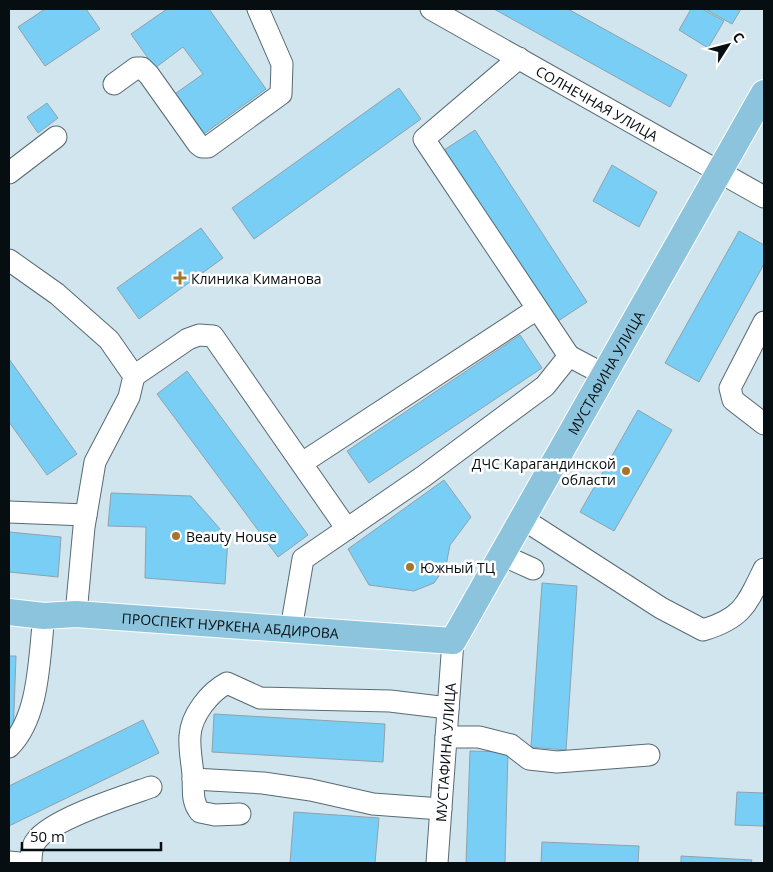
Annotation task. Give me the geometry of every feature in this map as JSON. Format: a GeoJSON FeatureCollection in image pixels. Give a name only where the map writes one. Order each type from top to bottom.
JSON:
{"type":"FeatureCollection","features":[{"type":"Feature","properties":{"kind":"main road","name":"МУСТАФИНА УЛИЦА"},"geometry":{"type":"LineString","coordinates":[[453,641],[721,172],[764,93]]}},
{"type":"Feature","properties":{"kind":"main road","name":"ПРОСПЕКТ НУРКЕНА АБДИРОВА"},"geometry":{"type":"LineString","coordinates":[[9,612],[44,616],[76,614],[453,641]]}},
{"type":"Feature","properties":{"kind":"street"},"geometry":{"type":"LineString","coordinates":[[114,84],[136,68],[142,68],[198,144],[202,147],[208,147],[281,94],[282,64],[258,9]]}},
{"type":"Feature","properties":{"kind":"street","name":"СОЛНЕЧНАЯ УЛИЦА"},"geometry":{"type":"LineString","coordinates":[[431,9],[764,197]]}},
{"type":"Feature","properties":{"kind":"street"},"geometry":{"type":"LineString","coordinates":[[519,58],[424,139],[569,356],[605,375]]}},
{"type":"Feature","properties":{"kind":"street"},"geometry":{"type":"LineString","coordinates":[[9,173],[56,137]]}},
{"type":"Feature","properties":{"kind":"street"},"geometry":{"type":"LineString","coordinates":[[9,260],[57,294],[109,340],[134,376]]}},
{"type":"Feature","properties":{"kind":"street"},"geometry":{"type":"LineString","coordinates":[[302,463],[538,309]]}},
{"type":"Feature","properties":{"kind":"street"},"geometry":{"type":"LineString","coordinates":[[764,322],[730,388],[733,400],[764,424]]}},
{"type":"Feature","properties":{"kind":"street"},"geometry":{"type":"LineString","coordinates":[[76,614],[86,515],[95,462],[129,397],[134,376],[188,339],[199,335],[213,336],[348,529]]}},
{"type":"Feature","properties":{"kind":"street"},"geometry":{"type":"LineString","coordinates":[[291,629],[303,559],[424,476],[545,386],[569,356]]}},
{"type":"Feature","properties":{"kind":"street"},"geometry":{"type":"LineString","coordinates":[[9,512],[86,515]]}},
{"type":"Feature","properties":{"kind":"street"},"geometry":{"type":"LineString","coordinates":[[522,519],[654,603],[703,630],[722,625],[735,617],[748,601],[764,569]]}},
{"type":"Feature","properties":{"kind":"street"},"geometry":{"type":"LineString","coordinates":[[502,554],[533,569]]}},
{"type":"Feature","properties":{"kind":"street"},"geometry":{"type":"LineString","coordinates":[[9,747],[15,741],[31,713],[44,616]]}},
{"type":"Feature","properties":{"kind":"street","name":"МУСТАФИНА УЛИЦА"},"geometry":{"type":"LineString","coordinates":[[437,863],[453,641]]}},
{"type":"Feature","properties":{"kind":"street"},"geometry":{"type":"LineString","coordinates":[[240,814],[215,815],[200,812],[194,805],[190,734],[196,716],[214,690],[227,684],[260,698],[390,701],[448,708]]}},
{"type":"Feature","properties":{"kind":"street"},"geometry":{"type":"LineString","coordinates":[[446,738],[479,737],[512,745],[529,759],[557,762],[649,755]]}},
{"type":"Feature","properties":{"kind":"street"},"geometry":{"type":"LineString","coordinates":[[193,779],[263,784],[311,790],[373,804],[441,809]]}},
{"type":"Feature","properties":{"kind":"street"},"geometry":{"type":"LineString","coordinates":[[31,863],[35,842],[43,833],[78,814],[152,787]]}},
{"type":"Feature","properties":{"kind":"street"},"geometry":{"type":"LineString","coordinates":[[9,862],[19,863]]}},
{"type":"Feature","properties":{"kind":"building"},"geometry":{"type":"Polygon","coordinates":[[[45,9],[86,9],[100,29],[45,66],[18,27],[45,9]]]}},
{"type":"Feature","properties":{"kind":"building"},"geometry":{"type":"Polygon","coordinates":[[[167,9],[209,9],[266,89],[201,136],[172,96],[203,74],[183,47],[155,68],[131,34],[167,9]]]}},
{"type":"Feature","properties":{"kind":"building"},"geometry":{"type":"Polygon","coordinates":[[[494,9],[568,9],[687,75],[670,107],[494,9]]]}},
{"type":"Feature","properties":{"kind":"building"},"geometry":{"type":"Polygon","coordinates":[[[691,9],[702,9],[724,21],[708,48],[679,30],[691,9]]]}},
{"type":"Feature","properties":{"kind":"building"},"geometry":{"type":"Polygon","coordinates":[[[705,9],[741,9],[732,24],[705,9]]]}},
{"type":"Feature","properties":{"kind":"building"},"geometry":{"type":"Polygon","coordinates":[[[399,88],[421,119],[254,239],[232,208],[399,88]]]}},
{"type":"Feature","properties":{"kind":"building"},"geometry":{"type":"Polygon","coordinates":[[[47,103],[58,118],[38,133],[27,117],[47,103]]]}},
{"type":"Feature","properties":{"kind":"building"},"geometry":{"type":"Polygon","coordinates":[[[475,130],[587,302],[555,323],[444,150],[475,130]]]}},
{"type":"Feature","properties":{"kind":"building"},"geometry":{"type":"Polygon","coordinates":[[[612,165],[657,192],[639,227],[593,201],[612,165]]]}},
{"type":"Feature","properties":{"kind":"building"},"geometry":{"type":"Polygon","coordinates":[[[201,228],[223,258],[139,319],[117,288],[201,228]]]}},
{"type":"Feature","properties":{"kind":"building"},"geometry":{"type":"Polygon","coordinates":[[[739,231],[764,245],[764,264],[699,382],[665,363],[739,231]]]}},
{"type":"Feature","properties":{"kind":"building"},"geometry":{"type":"Polygon","coordinates":[[[520,335],[542,368],[369,483],[347,451],[520,335]]]}},
{"type":"Feature","properties":{"kind":"building"},"geometry":{"type":"Polygon","coordinates":[[[9,359],[77,454],[47,475],[9,422],[9,359]]]}},
{"type":"Feature","properties":{"kind":"building"},"geometry":{"type":"Polygon","coordinates":[[[187,371],[308,535],[278,557],[157,394],[187,371]]]}},
{"type":"Feature","properties":{"kind":"building","name":"ДЧС Карагандинской области"},"geometry":{"type":"Polygon","coordinates":[[[638,410],[672,430],[614,531],[580,512],[638,410]]]}},
{"type":"Feature","properties":{"kind":"building"},"geometry":{"type":"Polygon","coordinates":[[[444,480],[471,517],[450,545],[446,566],[434,583],[414,591],[369,585],[348,549],[444,480]]]}},
{"type":"Feature","properties":{"kind":"building"},"geometry":{"type":"Polygon","coordinates":[[[111,493],[191,496],[228,538],[225,584],[145,578],[146,527],[108,526],[111,493]]]}},
{"type":"Feature","properties":{"kind":"building"},"geometry":{"type":"Polygon","coordinates":[[[9,532],[61,537],[58,577],[9,572],[9,532]]]}},
{"type":"Feature","properties":{"kind":"building"},"geometry":{"type":"Polygon","coordinates":[[[542,583],[577,586],[566,750],[531,747],[542,583]]]}},
{"type":"Feature","properties":{"kind":"building"},"geometry":{"type":"Polygon","coordinates":[[[9,656],[16,656],[13,738],[9,738],[9,656]]]}},
{"type":"Feature","properties":{"kind":"building"},"geometry":{"type":"Polygon","coordinates":[[[214,714],[385,724],[383,762],[212,752],[214,714]]]}},
{"type":"Feature","properties":{"kind":"building"},"geometry":{"type":"Polygon","coordinates":[[[143,720],[159,753],[9,826],[9,786],[143,720]]]}},
{"type":"Feature","properties":{"kind":"building"},"geometry":{"type":"Polygon","coordinates":[[[470,751],[508,752],[505,863],[466,863],[470,751]]]}},
{"type":"Feature","properties":{"kind":"building"},"geometry":{"type":"Polygon","coordinates":[[[737,792],[764,793],[764,826],[735,825],[737,792]]]}},
{"type":"Feature","properties":{"kind":"building"},"geometry":{"type":"Polygon","coordinates":[[[294,812],[379,818],[375,863],[290,863],[294,812]]]}},
{"type":"Feature","properties":{"kind":"building"},"geometry":{"type":"Polygon","coordinates":[[[542,842],[639,846],[638,863],[541,863],[542,842]]]}},
{"type":"Feature","properties":{"kind":"building"},"geometry":{"type":"Polygon","coordinates":[[[681,856],[752,860],[751,863],[681,863],[681,856]]]}},
{"type":"Feature","properties":{"kind":"place","name":"Клиника Киманова"},"geometry":{"type":"Point","coordinates":[180,278]}},
{"type":"Feature","properties":{"kind":"place","name":"ДЧС Карагандинской области"},"geometry":{"type":"Point","coordinates":[626,471]}},
{"type":"Feature","properties":{"kind":"place","name":"Beauty House"},"geometry":{"type":"Point","coordinates":[176,536]}},
{"type":"Feature","properties":{"kind":"place","name":"Южный ТЦ"},"geometry":{"type":"Point","coordinates":[410,567]}}]}
